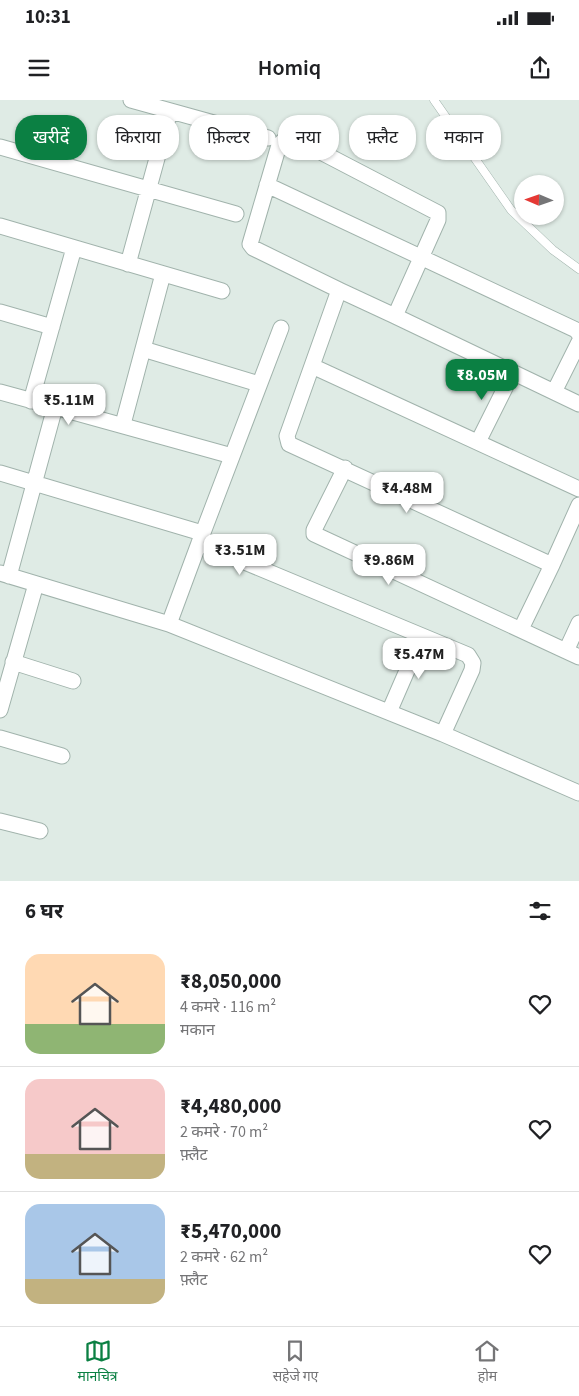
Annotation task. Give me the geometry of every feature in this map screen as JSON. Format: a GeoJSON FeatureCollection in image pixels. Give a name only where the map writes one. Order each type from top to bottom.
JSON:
{"type":"FeatureCollection","features":[{"type":"Feature","properties":{"kind":"street"},"geometry":{"type":"LineString","coordinates":[[131,100],[189,116]]}},
{"type":"Feature","properties":{"kind":"street"},"geometry":{"type":"LineString","coordinates":[[128,264],[170,111]]}},
{"type":"Feature","properties":{"kind":"street"},"geometry":{"type":"LineString","coordinates":[[395,316],[438,220],[438,213],[294,138],[285,139],[279,146],[267,185],[251,240],[253,248],[339,290],[579,404]]}},
{"type":"Feature","properties":{"kind":"street"},"geometry":{"type":"LineString","coordinates":[[0,147],[236,214]]}},
{"type":"Feature","properties":{"kind":"street"},"geometry":{"type":"LineString","coordinates":[[267,185],[576,330],[579,334]]}},
{"type":"Feature","properties":{"kind":"street"},"geometry":{"type":"LineString","coordinates":[[0,226],[222,291]]}},
{"type":"Feature","properties":{"kind":"street"},"geometry":{"type":"LineString","coordinates":[[31,400],[74,248]]}},
{"type":"Feature","properties":{"kind":"street"},"geometry":{"type":"LineString","coordinates":[[123,424],[163,274]]}},
{"type":"Feature","properties":{"kind":"street"},"geometry":{"type":"LineString","coordinates":[[339,290],[287,441],[289,444],[552,564]]}},
{"type":"Feature","properties":{"kind":"street"},"geometry":{"type":"LineString","coordinates":[[0,312],[52,327]]}},
{"type":"Feature","properties":{"kind":"street"},"geometry":{"type":"LineString","coordinates":[[169,624],[280,328]]}},
{"type":"Feature","properties":{"kind":"street"},"geometry":{"type":"LineString","coordinates":[[554,392],[579,342]]}},
{"type":"Feature","properties":{"kind":"street"},"geometry":{"type":"LineString","coordinates":[[143,349],[260,384]]}},
{"type":"Feature","properties":{"kind":"street"},"geometry":{"type":"LineString","coordinates":[[312,366],[579,489]]}},
{"type":"Feature","properties":{"kind":"street"},"geometry":{"type":"LineString","coordinates":[[478,442],[513,372]]}},
{"type":"Feature","properties":{"kind":"street"},"geometry":{"type":"LineString","coordinates":[[0,392],[123,424],[232,456]]}},
{"type":"Feature","properties":{"kind":"street"},"geometry":{"type":"LineString","coordinates":[[55,407],[35,483],[5,575],[169,624],[443,734],[579,793]]}},
{"type":"Feature","properties":{"kind":"street"},"geometry":{"type":"LineString","coordinates":[[345,468],[314,530],[314,534],[572,654],[579,623]]}},
{"type":"Feature","properties":{"kind":"street"},"geometry":{"type":"LineString","coordinates":[[0,473],[200,538],[468,655],[473,663],[472,670],[443,734]]}},
{"type":"Feature","properties":{"kind":"street"},"geometry":{"type":"LineString","coordinates":[[521,629],[579,505]]}},
{"type":"Feature","properties":{"kind":"street"},"geometry":{"type":"LineString","coordinates":[[0,710],[36,584]]}},
{"type":"Feature","properties":{"kind":"street"},"geometry":{"type":"LineString","coordinates":[[389,712],[422,636]]}},
{"type":"Feature","properties":{"kind":"street"},"geometry":{"type":"LineString","coordinates":[[13,662],[73,681]]}},
{"type":"Feature","properties":{"kind":"street"},"geometry":{"type":"LineString","coordinates":[[0,738],[62,756]]}},
{"type":"Feature","properties":{"kind":"street"},"geometry":{"type":"LineString","coordinates":[[0,820],[40,831]]}},
{"type":"Feature","properties":{"kind":"lane"},"geometry":{"type":"LineString","coordinates":[[434,100],[511,210],[553,250],[579,268]]}}]}
